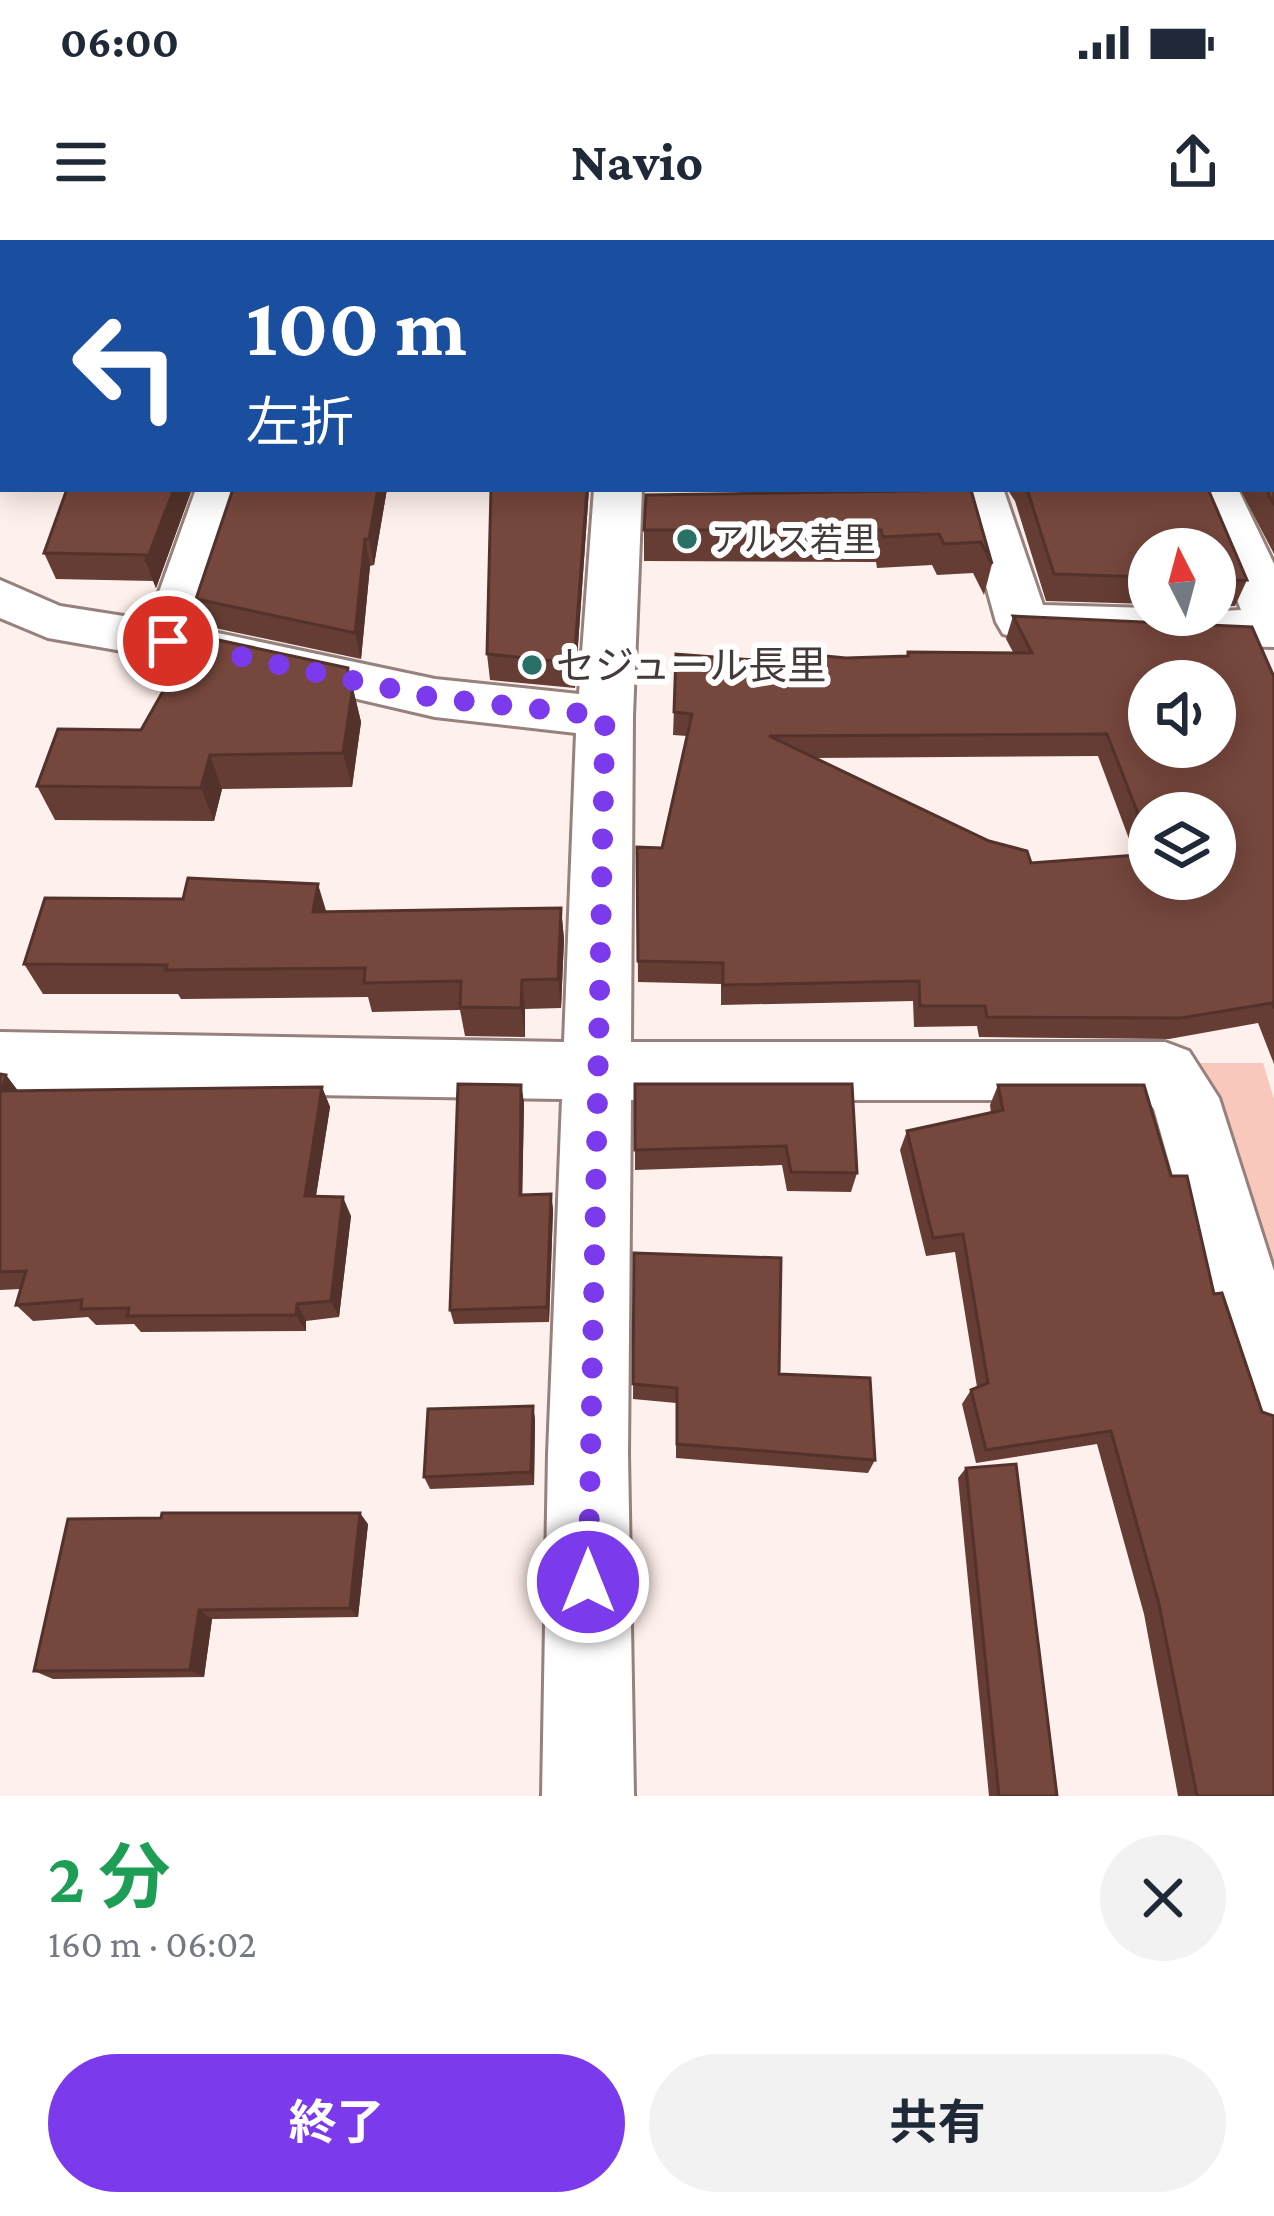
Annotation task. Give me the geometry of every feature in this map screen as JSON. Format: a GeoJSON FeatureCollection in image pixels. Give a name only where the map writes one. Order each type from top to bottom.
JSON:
{"type":"FeatureCollection","features":[{"type":"Feature","properties":{"kind":"street"},"geometry":{"type":"LineString","coordinates":[[168,641],[219,492]]}},
{"type":"Feature","properties":{"kind":"street"},"geometry":{"type":"LineString","coordinates":[[912,498],[987,502],[1022,622],[1274,629],[1216,492]]}},
{"type":"Feature","properties":{"kind":"street"},"geometry":{"type":"LineString","coordinates":[[588,1796],[588,1454],[605,716],[634,500]]}},
{"type":"Feature","properties":{"kind":"street"},"geometry":{"type":"LineString","coordinates":[[0,597],[48,620],[435,698],[605,716]]}},
{"type":"Feature","properties":{"kind":"street"},"geometry":{"type":"LineString","coordinates":[[0,1061],[597,1071],[1165,1070],[1185,1098],[1264,1317],[1274,1395]]}},
{"type":"Feature","properties":{"kind":"shaded area"},"geometry":{"type":"Polygon","coordinates":[[[1189,1063],[1263,1063],[1274,1099],[1274,1298],[1189,1063]]]}},
{"type":"Feature","properties":{"kind":"building"},"geometry":{"type":"Polygon","coordinates":[[[66,492],[173,492],[146,562],[147,555],[44,553],[66,492]]]}},
{"type":"Feature","properties":{"kind":"building"},"geometry":{"type":"Polygon","coordinates":[[[232,492],[377,492],[369,539],[365,539],[355,633],[196,599],[232,492]]]}},
{"type":"Feature","properties":{"kind":"building"},"geometry":{"type":"Polygon","coordinates":[[[491,492],[587,492],[574,663],[487,654],[491,492]]]}},
{"type":"Feature","properties":{"kind":"building"},"geometry":{"type":"Polygon","coordinates":[[[972,492],[992,564],[981,542],[944,544],[939,534],[883,537],[881,530],[644,530],[646,495],[972,492]]]}},
{"type":"Feature","properties":{"kind":"building"},"geometry":{"type":"Polygon","coordinates":[[[1028,492],[1209,492],[1225,528],[1128,528],[1128,576],[1054,574],[1028,492]]]}},
{"type":"Feature","properties":{"kind":"building"},"geometry":{"type":"Polygon","coordinates":[[[1236,554],[1247,580],[1236,580],[1236,554]]]}},
{"type":"Feature","properties":{"kind":"building"},"geometry":{"type":"Polygon","coordinates":[[[1013,616],[1128,621],[1128,636],[1236,636],[1236,626],[1252,627],[1274,677],[1274,1008],[1272,1003],[1181,1018],[987,1017],[985,1006],[920,1006],[919,981],[723,985],[723,963],[638,961],[637,847],[662,848],[692,714],[674,712],[676,654],[795,663],[794,653],[846,658],[908,656],[908,652],[1032,653],[1013,616]],[[1107,734],[769,736],[989,841],[1027,851],[1031,863],[1128,856],[1128,900],[1236,900],[1236,792],[1130,792],[1107,734]]]}},
{"type":"Feature","properties":{"kind":"building"},"geometry":{"type":"Polygon","coordinates":[[[195,635],[348,668],[346,687],[353,687],[343,753],[210,755],[201,788],[37,786],[58,729],[141,730],[195,635]]]}},
{"type":"Feature","properties":{"kind":"building"},"geometry":{"type":"Polygon","coordinates":[[[188,878],[318,884],[313,912],[561,908],[558,979],[522,980],[521,1008],[460,1007],[461,981],[364,983],[365,968],[166,970],[167,965],[24,964],[45,898],[183,899],[188,878]]]}},
{"type":"Feature","properties":{"kind":"building"},"geometry":{"type":"Polygon","coordinates":[[[0,1074],[6,1075],[2,1091],[322,1087],[305,1196],[343,1197],[331,1301],[297,1304],[296,1315],[127,1316],[129,1308],[81,1309],[82,1300],[16,1305],[26,1271],[0,1272],[0,1074]]]}},
{"type":"Feature","properties":{"kind":"building"},"geometry":{"type":"Polygon","coordinates":[[[458,1084],[521,1085],[520,1195],[551,1194],[547,1307],[450,1310],[458,1084]]]}},
{"type":"Feature","properties":{"kind":"building"},"geometry":{"type":"Polygon","coordinates":[[[635,1084],[852,1084],[857,1173],[791,1172],[786,1146],[635,1150],[635,1084]]]}},
{"type":"Feature","properties":{"kind":"building"},"geometry":{"type":"Polygon","coordinates":[[[998,1085],[1144,1085],[1171,1176],[1187,1176],[1214,1294],[1222,1293],[1262,1412],[1274,1416],[1274,1796],[1197,1796],[1159,1604],[1111,1431],[986,1450],[971,1390],[988,1383],[963,1234],[933,1238],[907,1131],[1003,1110],[998,1085]]]}},
{"type":"Feature","properties":{"kind":"building"},"geometry":{"type":"Polygon","coordinates":[[[634,1253],[781,1258],[779,1374],[870,1378],[875,1460],[677,1444],[677,1388],[633,1384],[634,1253]]]}},
{"type":"Feature","properties":{"kind":"building"},"geometry":{"type":"Polygon","coordinates":[[[533,1406],[531,1472],[424,1477],[428,1409],[533,1406]]]}},
{"type":"Feature","properties":{"kind":"building"},"geometry":{"type":"Polygon","coordinates":[[[1016,1464],[1057,1796],[999,1796],[966,1468],[1016,1464]]]}},
{"type":"Feature","properties":{"kind":"building"},"geometry":{"type":"Polygon","coordinates":[[[162,1513],[360,1513],[350,1608],[199,1610],[190,1670],[34,1671],[68,1519],[161,1518],[162,1513]]]}},
{"type":"Feature","properties":{"kind":"place","name":"アルス若里"},"geometry":{"type":"Point","coordinates":[687,539]}},
{"type":"Feature","properties":{"kind":"place","name":"セジュール長里"},"geometry":{"type":"Point","coordinates":[532,665]}},
{"type":"Feature","properties":{"kind":"route"},"geometry":{"type":"LineString","coordinates":[[168,641],[435,698],[605,716],[588,1582]]}}]}
